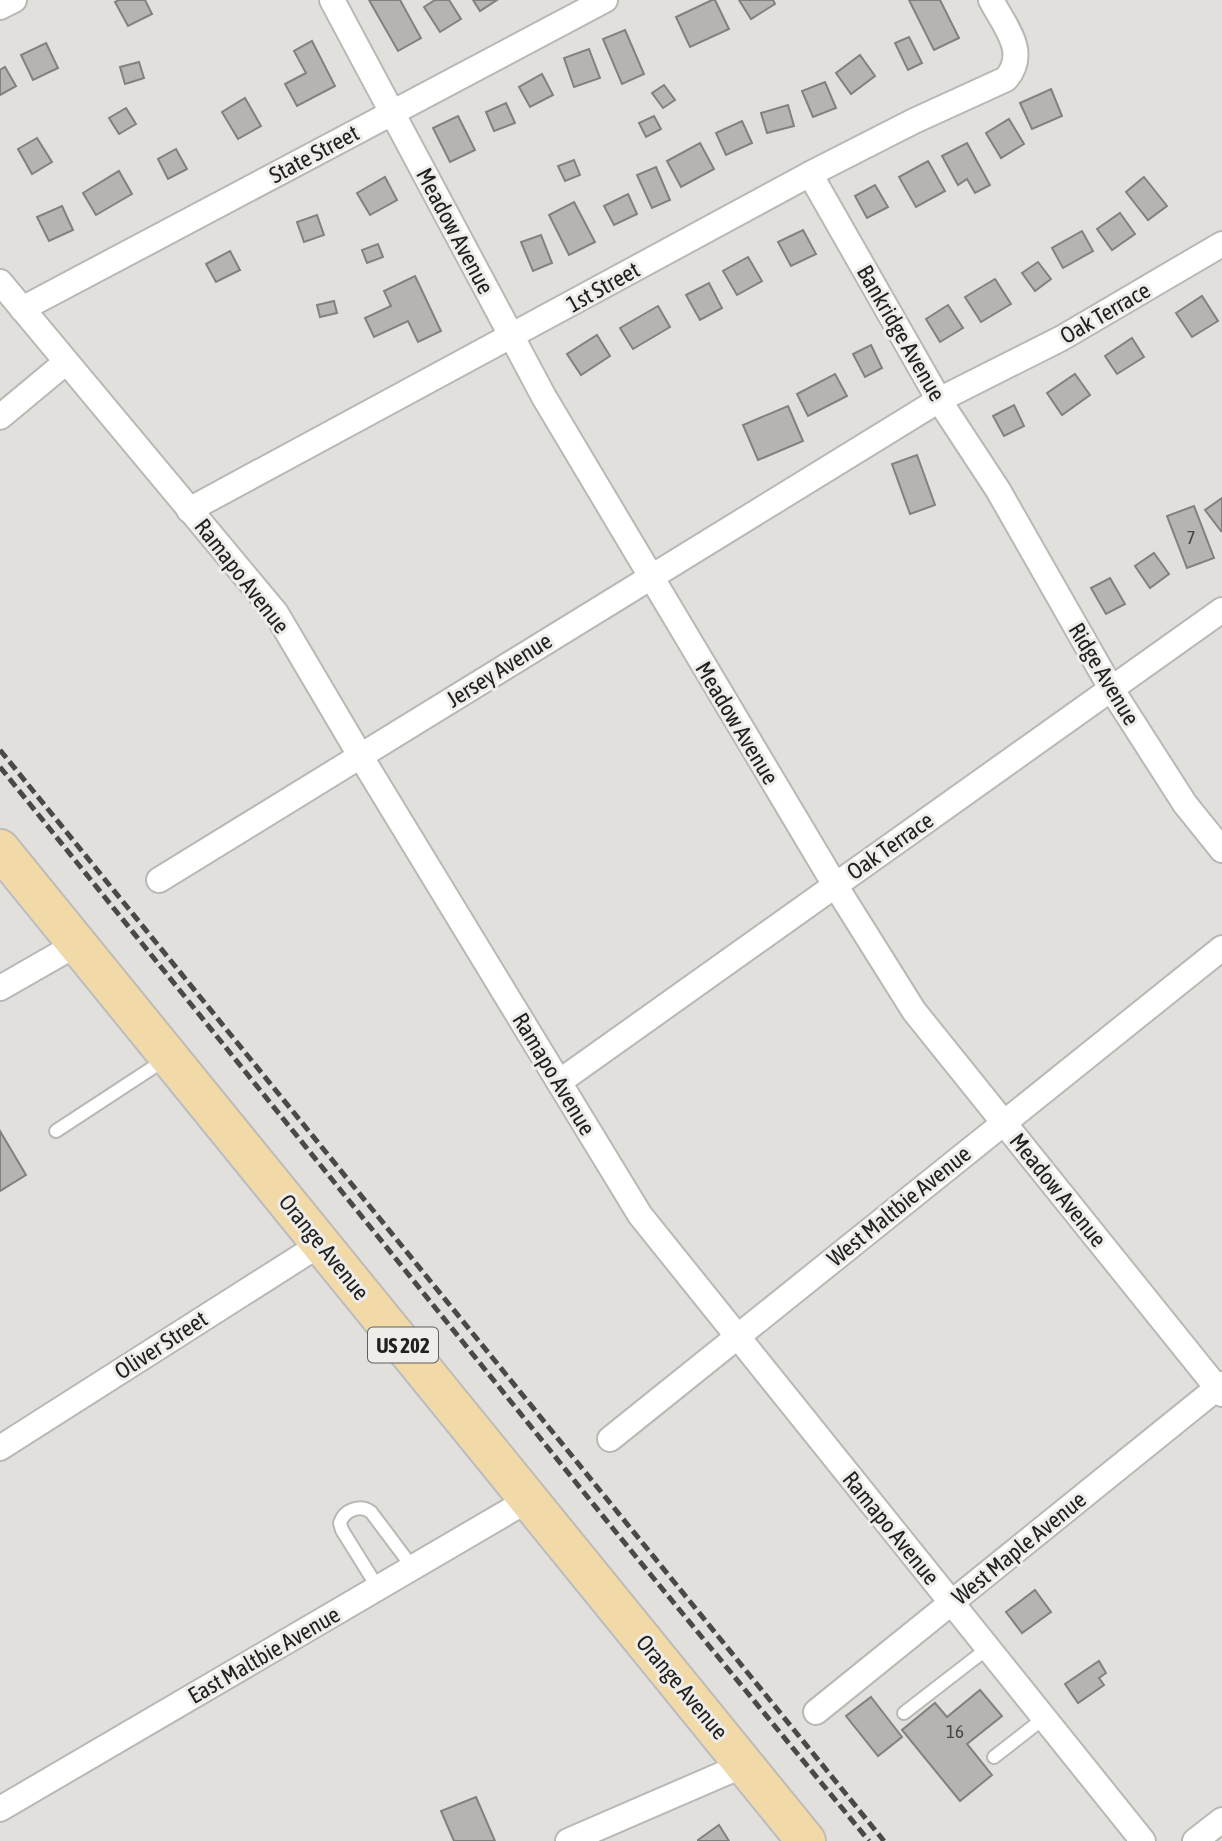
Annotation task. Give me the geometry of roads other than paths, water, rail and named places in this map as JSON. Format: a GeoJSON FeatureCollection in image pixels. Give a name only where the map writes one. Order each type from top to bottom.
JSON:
{"type":"FeatureCollection","features":[{"type":"Feature","properties":{"kind":"main road","name":"Orange Avenue"},"geometry":{"type":"LineString","coordinates":[[0,849],[806,1841]]}},
{"type":"Feature","properties":{"kind":"street"},"geometry":{"type":"LineString","coordinates":[[0,7],[14,0]]}},
{"type":"Feature","properties":{"kind":"street","name":"Meadow Avenue"},"geometry":{"type":"LineString","coordinates":[[332,0],[544,397],[649,577],[914,1011],[1220,1389]]}},
{"type":"Feature","properties":{"kind":"street","name":"State Street"},"geometry":{"type":"LineString","coordinates":[[22,309],[605,0]]}},
{"type":"Feature","properties":{"kind":"street","name":"1st Street"},"geometry":{"type":"LineString","coordinates":[[189,510],[810,174],[914,121],[1006,79],[1016,66],[1016,47],[991,0]]}},
{"type":"Feature","properties":{"kind":"street","name":"Bankridge Avenue"},"geometry":{"type":"LineString","coordinates":[[810,174],[939,400],[998,490]]}},
{"type":"Feature","properties":{"kind":"street","name":"Oak Terrace"},"geometry":{"type":"LineString","coordinates":[[840,461],[939,400],[1062,338],[1222,244]]}},
{"type":"Feature","properties":{"kind":"street","name":"Ramapo Avenue"},"geometry":{"type":"LineString","coordinates":[[0,282],[276,613],[640,1215],[1143,1841]]}},
{"type":"Feature","properties":{"kind":"street"},"geometry":{"type":"LineString","coordinates":[[0,417],[65,363]]}},
{"type":"Feature","properties":{"kind":"street","name":"Jersey Avenue"},"geometry":{"type":"LineString","coordinates":[[159,880],[840,461]]}},
{"type":"Feature","properties":{"kind":"street","name":"Ridge Avenue"},"geometry":{"type":"LineString","coordinates":[[998,490],[1112,690],[1185,804],[1222,850]]}},
{"type":"Feature","properties":{"kind":"street","name":"Oak Terrace"},"geometry":{"type":"LineString","coordinates":[[559,1082],[1222,610]]}},
{"type":"Feature","properties":{"kind":"street"},"geometry":{"type":"LineString","coordinates":[[0,988],[77,944]]}},
{"type":"Feature","properties":{"kind":"street","name":"West Maltbie Avenue"},"geometry":{"type":"LineString","coordinates":[[610,1439],[1222,948]]}},
{"type":"Feature","properties":{"kind":"street","name":"Oliver Street"},"geometry":{"type":"LineString","coordinates":[[0,1447],[322,1242]]}},
{"type":"Feature","properties":{"kind":"street","name":"West Maple Avenue"},"geometry":{"type":"LineString","coordinates":[[816,1712],[1220,1389]]}},
{"type":"Feature","properties":{"kind":"street","name":"East Maltbie Avenue"},"geometry":{"type":"LineString","coordinates":[[0,1809],[528,1500]]}},
{"type":"Feature","properties":{"kind":"street"},"geometry":{"type":"LineString","coordinates":[[568,1841],[746,1764]]}},
{"type":"Feature","properties":{"kind":"street"},"geometry":{"type":"LineString","coordinates":[[1195,1841],[1222,1820]]}},
{"type":"Feature","properties":{"kind":"lane"},"geometry":{"type":"LineString","coordinates":[[56,1131],[169,1057]]}},
{"type":"Feature","properties":{"kind":"lane"},"geometry":{"type":"LineString","coordinates":[[377,1588],[345,1537],[340,1523],[346,1513],[360,1508],[371,1512],[413,1568]]}},
{"type":"Feature","properties":{"kind":"lane"},"geometry":{"type":"LineString","coordinates":[[904,1713],[988,1648]]}},
{"type":"Feature","properties":{"kind":"lane"},"geometry":{"type":"LineString","coordinates":[[994,1758],[1044,1718]]}},
{"type":"Feature","properties":{"kind":"railway"},"geometry":{"type":"LineString","coordinates":[[0,750],[884,1841]]}},
{"type":"Feature","properties":{"kind":"railway"},"geometry":{"type":"LineString","coordinates":[[0,767],[619,1536],[869,1841]]}}]}
